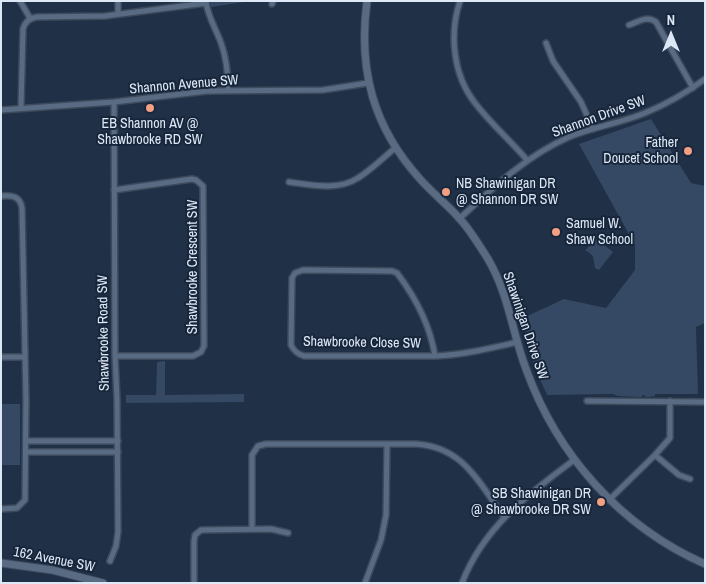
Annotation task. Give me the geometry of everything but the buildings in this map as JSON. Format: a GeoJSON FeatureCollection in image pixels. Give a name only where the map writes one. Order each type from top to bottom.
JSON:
{"type":"FeatureCollection","features":[{"type":"Feature","properties":{"kind":"street"},"geometry":{"type":"LineString","coordinates":[[20,1],[30,18]]}},
{"type":"Feature","properties":{"kind":"street"},"geometry":{"type":"LineString","coordinates":[[118,1],[118,14]]}},
{"type":"Feature","properties":{"kind":"street","name":"Shawinigan Drive SW"},"geometry":{"type":"LineString","coordinates":[[367,1],[364,43],[368,83],[380,119],[395,148],[421,180],[460,218],[488,260],[507,300],[525,368],[542,408],[562,444],[610,500],[654,536],[679,552],[705,564]]}},
{"type":"Feature","properties":{"kind":"street"},"geometry":{"type":"LineString","coordinates":[[460,1],[454,37],[458,69],[463,82],[474,102],[527,160]]}},
{"type":"Feature","properties":{"kind":"street"},"geometry":{"type":"LineString","coordinates":[[21,108],[23,29],[30,18],[118,14],[206,2],[225,54],[228,90]]}},
{"type":"Feature","properties":{"kind":"street"},"geometry":{"type":"LineString","coordinates":[[629,25],[649,18],[656,22],[693,88]]}},
{"type":"Feature","properties":{"kind":"street"},"geometry":{"type":"LineString","coordinates":[[546,43],[553,60],[581,102],[593,129]]}},
{"type":"Feature","properties":{"kind":"street","name":"Shannon Drive SW"},"geometry":{"type":"LineString","coordinates":[[460,218],[506,176],[527,160],[567,138],[644,114],[674,100],[705,79]]}},
{"type":"Feature","properties":{"kind":"street","name":"Shannon Avenue SW"},"geometry":{"type":"LineString","coordinates":[[1,110],[114,102],[183,93],[228,90],[323,90],[368,83]]}},
{"type":"Feature","properties":{"kind":"street","name":"Shawbrooke Road SW"},"geometry":{"type":"LineString","coordinates":[[110,561],[116,546],[118,532],[118,441],[114,356],[114,102]]}},
{"type":"Feature","properties":{"kind":"street"},"geometry":{"type":"LineString","coordinates":[[289,182],[326,186],[352,181],[359,178],[395,148]]}},
{"type":"Feature","properties":{"kind":"street","name":"Shawbrooke Crescent SW"},"geometry":{"type":"LineString","coordinates":[[114,190],[192,179],[203,186],[204,318],[204,346],[198,355],[114,356]]}},
{"type":"Feature","properties":{"kind":"street"},"geometry":{"type":"LineString","coordinates":[[1,196],[10,195],[16,197],[21,202],[22,208],[26,441],[25,500],[17,508],[1,509]]}},
{"type":"Feature","properties":{"kind":"street","name":"Shawbrooke Close SW"},"geometry":{"type":"LineString","coordinates":[[435,356],[427,324],[416,301],[397,274],[392,271],[303,270],[292,278],[291,345],[295,352],[300,355],[435,356],[472,352],[518,342]]}},
{"type":"Feature","properties":{"kind":"street"},"geometry":{"type":"LineString","coordinates":[[1,357],[24,357]]}},
{"type":"Feature","properties":{"kind":"street"},"geometry":{"type":"LineString","coordinates":[[587,401],[705,402]]}},
{"type":"Feature","properties":{"kind":"street"},"geometry":{"type":"LineString","coordinates":[[610,500],[670,438],[670,401]]}},
{"type":"Feature","properties":{"kind":"street"},"geometry":{"type":"LineString","coordinates":[[26,441],[118,441]]}},
{"type":"Feature","properties":{"kind":"street"},"geometry":{"type":"LineString","coordinates":[[252,529],[252,455],[258,446],[266,444],[423,444],[434,447],[451,454],[473,473],[504,517]]}},
{"type":"Feature","properties":{"kind":"street"},"geometry":{"type":"LineString","coordinates":[[365,583],[381,540],[386,515],[387,444]]}},
{"type":"Feature","properties":{"kind":"street"},"geometry":{"type":"LineString","coordinates":[[26,452],[118,452]]}},
{"type":"Feature","properties":{"kind":"street"},"geometry":{"type":"LineString","coordinates":[[655,455],[679,475],[690,479]]}},
{"type":"Feature","properties":{"kind":"street"},"geometry":{"type":"LineString","coordinates":[[462,583],[480,549],[504,517],[529,494],[574,460]]}},
{"type":"Feature","properties":{"kind":"street"},"geometry":{"type":"LineString","coordinates":[[194,583],[194,541],[198,532],[204,529],[271,529],[288,534]]}},
{"type":"Feature","properties":{"kind":"street","name":"162 Avenue SW"},"geometry":{"type":"LineString","coordinates":[[1,563],[52,570],[103,583]]}},
{"type":"Feature","properties":{"kind":"shaded area"},"geometry":{"type":"Polygon","coordinates":[[[210,1],[251,1],[211,7],[210,1]]]}},
{"type":"Feature","properties":{"kind":"shaded area"},"geometry":{"type":"Polygon","coordinates":[[[651,119],[691,183],[705,186],[705,323],[696,327],[698,394],[655,394],[655,396],[647,397],[643,395],[641,397],[613,394],[547,395],[534,366],[523,318],[564,299],[606,308],[635,270],[635,245],[579,144],[651,119]]]}},
{"type":"Feature","properties":{"kind":"shaded area"},"geometry":{"type":"Polygon","coordinates":[[[595,238],[613,252],[599,270],[595,268],[593,256],[585,251],[595,238]]]}},
{"type":"Feature","properties":{"kind":"shaded area"},"geometry":{"type":"Polygon","coordinates":[[[165,361],[165,395],[244,394],[244,402],[126,403],[126,395],[156,395],[157,362],[165,361]]]}},
{"type":"Feature","properties":{"kind":"shaded area"},"geometry":{"type":"Polygon","coordinates":[[[1,404],[20,404],[20,465],[1,465],[1,404]]]}},
{"type":"Feature","properties":{"kind":"place","name":"EB Shannon AV @ Shawbrooke RD SW"},"geometry":{"type":"Point","coordinates":[150,108]}},
{"type":"Feature","properties":{"kind":"place","name":"Father Doucet School"},"geometry":{"type":"Point","coordinates":[688,151]}},
{"type":"Feature","properties":{"kind":"place","name":"NB Shawinigan DR @ Shannon DR SW"},"geometry":{"type":"Point","coordinates":[446,192]}},
{"type":"Feature","properties":{"kind":"place","name":"Samuel W. Shaw School"},"geometry":{"type":"Point","coordinates":[556,232]}},
{"type":"Feature","properties":{"kind":"place","name":"SB Shawinigan DR @ Shawbrooke DR SW"},"geometry":{"type":"Point","coordinates":[601,502]}}]}
